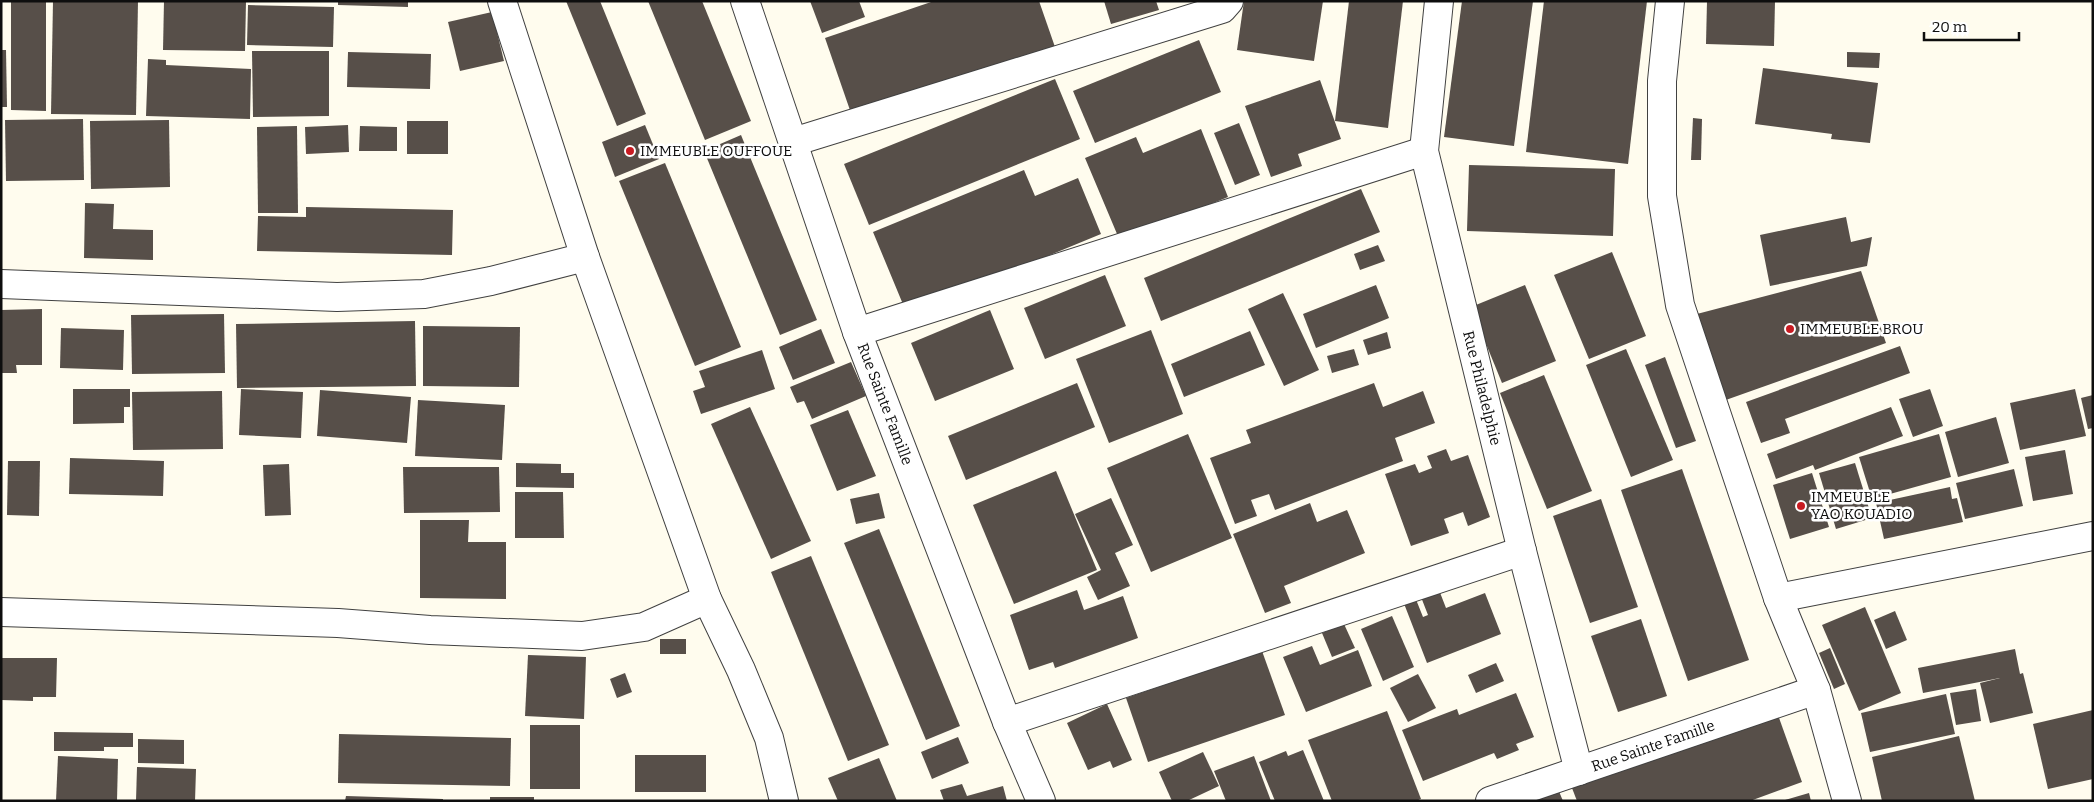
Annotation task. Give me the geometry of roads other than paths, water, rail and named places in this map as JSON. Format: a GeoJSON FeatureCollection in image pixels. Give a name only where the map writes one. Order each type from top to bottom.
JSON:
{"type":"FeatureCollection","features":[{"type":"Feature","properties":{"kind":"street"},"geometry":{"type":"LineString","coordinates":[[502,1],[585,257],[707,599],[742,670],[769,738],[784,801]]}},
{"type":"Feature","properties":{"kind":"street","name":"Rue Sainte Famille"},"geometry":{"type":"LineString","coordinates":[[745,1],[857,332],[1008,722],[1041,801]]}},
{"type":"Feature","properties":{"kind":"street"},"geometry":{"type":"LineString","coordinates":[[793,142],[1222,9],[1230,1]]}},
{"type":"Feature","properties":{"kind":"street","name":"Rue Philadelphie"},"geometry":{"type":"LineString","coordinates":[[1439,1],[1424,151],[1522,551],[1579,771]]}},
{"type":"Feature","properties":{"kind":"street"},"geometry":{"type":"LineString","coordinates":[[1670,1],[1662,81],[1662,196],[1680,305],[1778,598],[1816,690],[1847,801]]}},
{"type":"Feature","properties":{"kind":"street"},"geometry":{"type":"LineString","coordinates":[[857,332],[1424,151]]}},
{"type":"Feature","properties":{"kind":"street"},"geometry":{"type":"LineString","coordinates":[[1,284],[337,297],[424,294],[491,281],[585,257]]}},
{"type":"Feature","properties":{"kind":"street"},"geometry":{"type":"LineString","coordinates":[[1778,598],[2093,536]]}},
{"type":"Feature","properties":{"kind":"street"},"geometry":{"type":"LineString","coordinates":[[1008,722],[1522,551]]}},
{"type":"Feature","properties":{"kind":"street"},"geometry":{"type":"LineString","coordinates":[[1,612],[338,623],[430,630],[582,636],[644,627],[707,599]]}},
{"type":"Feature","properties":{"kind":"street","name":"Rue Sainte Famille"},"geometry":{"type":"LineString","coordinates":[[1490,801],[1816,690]]}},
{"type":"Feature","properties":{"kind":"place","name":"IMMEUBLE OUFFOUE"},"geometry":{"type":"Point","coordinates":[630,151]}},
{"type":"Feature","properties":{"kind":"place","name":"IMMEUBLE BROU"},"geometry":{"type":"Point","coordinates":[1790,329]}},
{"type":"Feature","properties":{"kind":"place","name":"IMMEUBLE YAO KOUADIO"},"geometry":{"type":"Point","coordinates":[1801,506]}}]}
